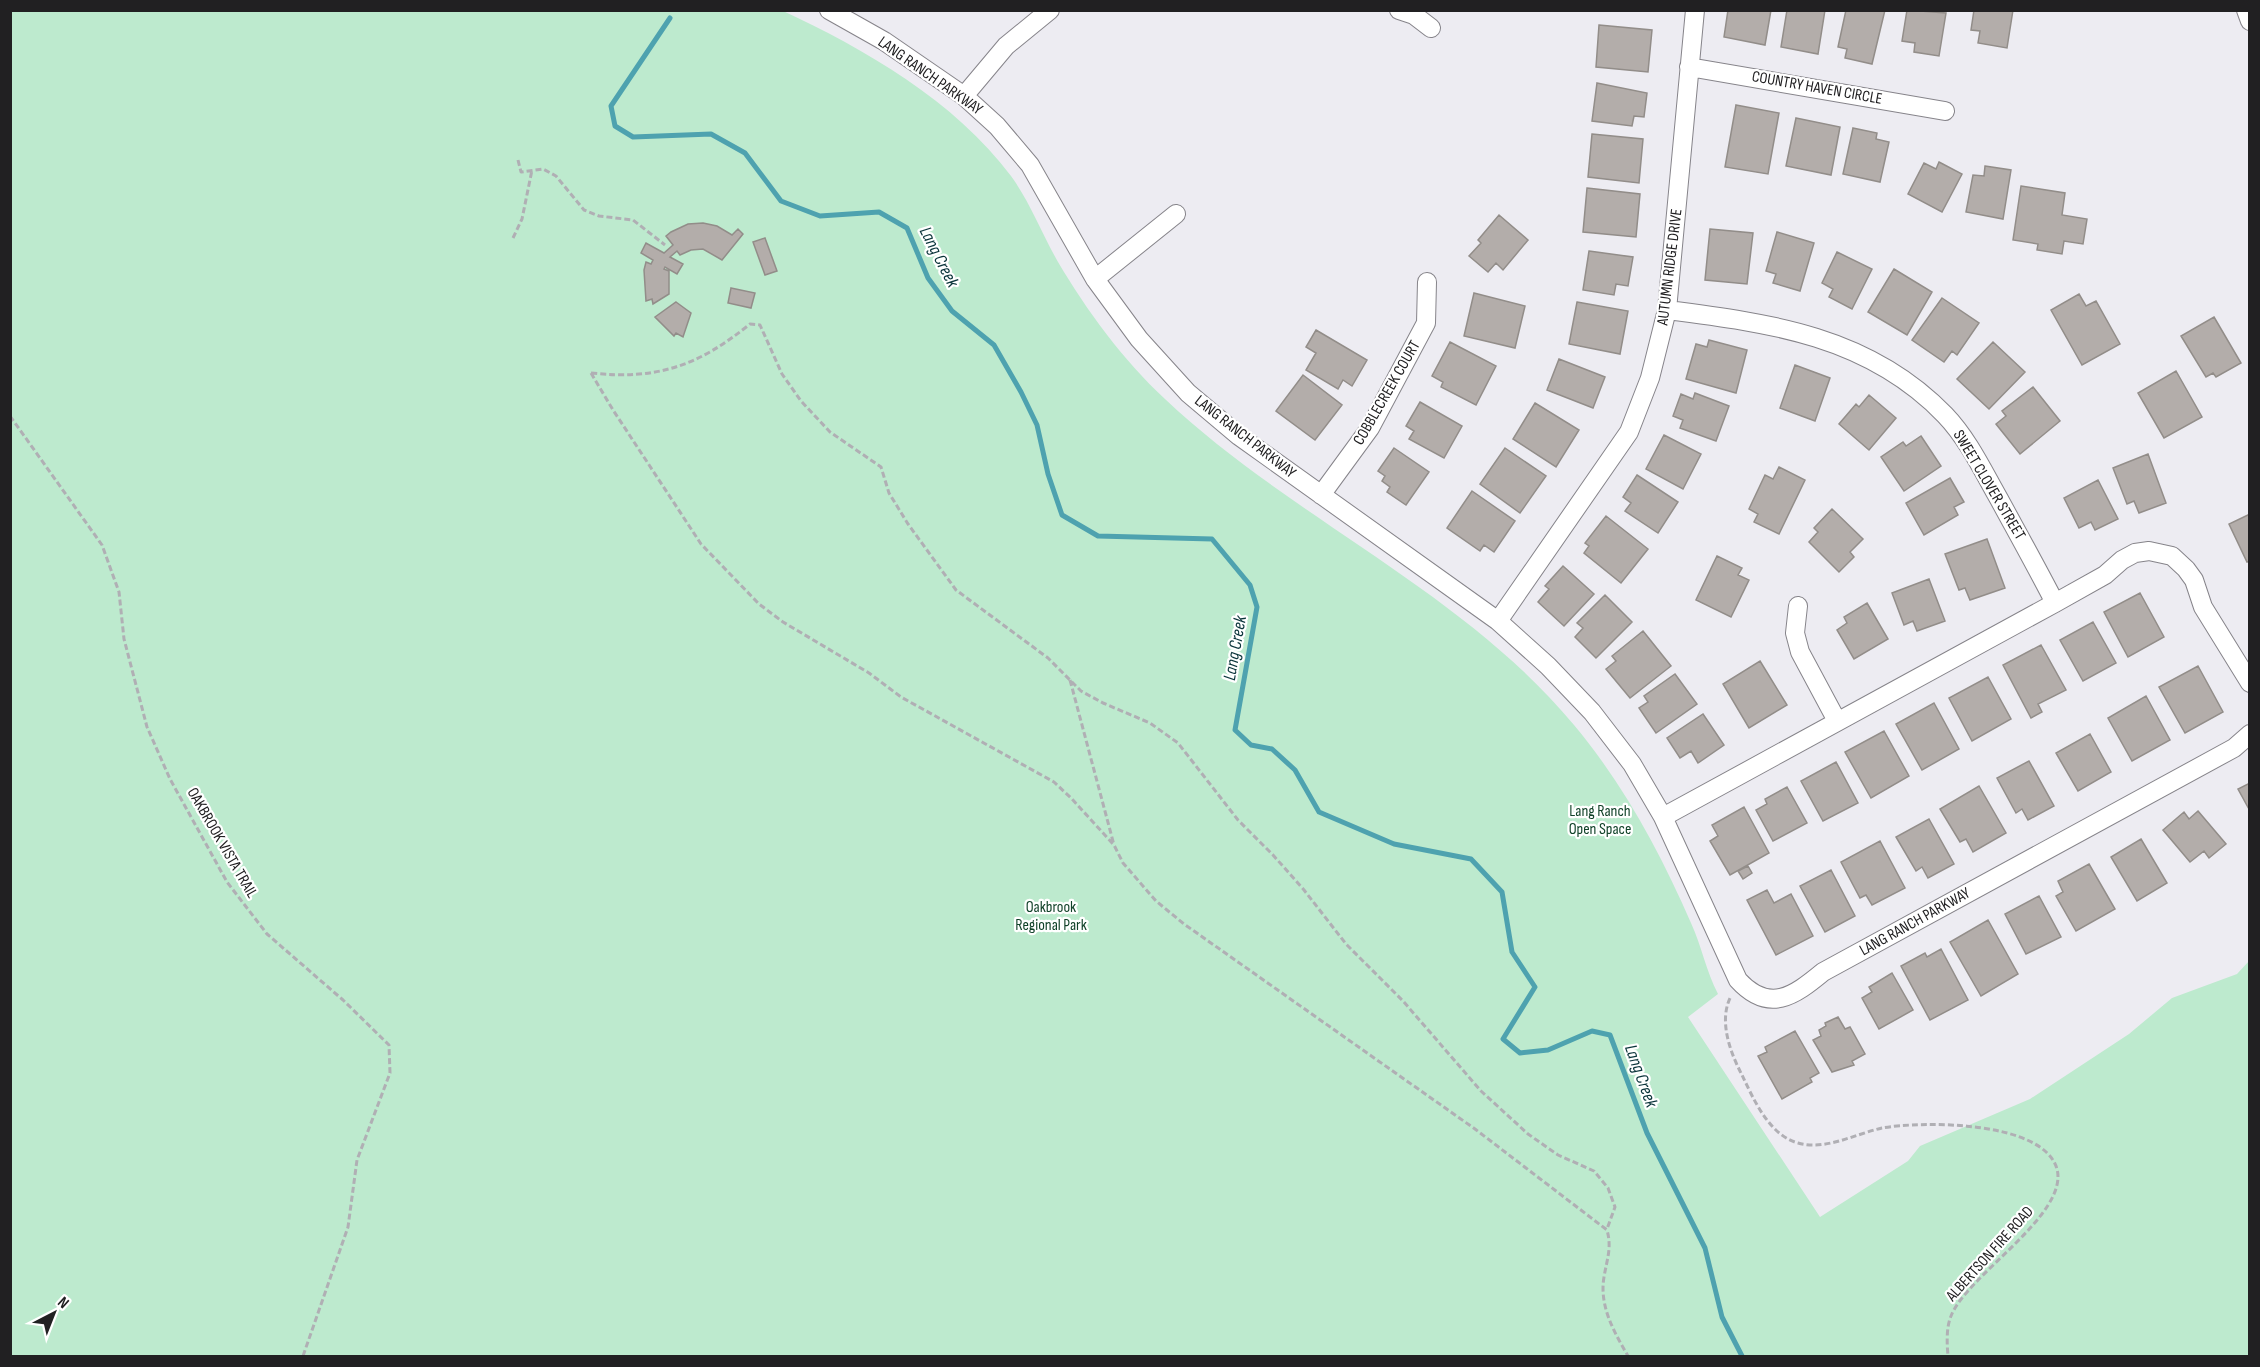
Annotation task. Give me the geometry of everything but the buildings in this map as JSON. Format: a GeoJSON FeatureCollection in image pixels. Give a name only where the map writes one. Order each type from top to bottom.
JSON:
{"type":"FeatureCollection","features":[{"type":"Feature","properties":{"kind":"street","name":"LANG RANCH PARKWAY"},"geometry":{"type":"LineString","coordinates":[[829,10],[884,41],[964,96],[998,126],[1030,165],[1095,279],[1139,339],[1188,393],[1239,436],[1498,621],[1548,666],[1592,712],[1632,764],[1663,817],[1725,945],[1738,980],[1757,996],[1779,999],[1797,993],[1823,972],[2234,748],[2250,734]]}},
{"type":"Feature","properties":{"kind":"street"},"geometry":{"type":"LineString","coordinates":[[964,96],[1006,46],[1050,10]]}},
{"type":"Feature","properties":{"kind":"street"},"geometry":{"type":"LineString","coordinates":[[1399,10],[1414,15],[1431,28]]}},
{"type":"Feature","properties":{"kind":"street","name":"AUTUMN RIDGE DRIVE"},"geometry":{"type":"LineString","coordinates":[[1498,621],[1629,432],[1650,378],[1667,310],[1695,10]]}},
{"type":"Feature","properties":{"kind":"street"},"geometry":{"type":"LineString","coordinates":[[2246,10],[2250,21]]}},
{"type":"Feature","properties":{"kind":"street","name":"COUNTRY HAVEN CIRCLE"},"geometry":{"type":"LineString","coordinates":[[1689,66],[1945,111]]}},
{"type":"Feature","properties":{"kind":"street"},"geometry":{"type":"LineString","coordinates":[[1095,279],[1176,214]]}},
{"type":"Feature","properties":{"kind":"street","name":"COBBLECREEK COURT"},"geometry":{"type":"LineString","coordinates":[[1321,495],[1370,428],[1426,323],[1427,282]]}},
{"type":"Feature","properties":{"kind":"street","name":"SWEET CLOVER STREET"},"geometry":{"type":"LineString","coordinates":[[1667,310],[1767,323],[1805,334],[1855,352],[1910,383],[1947,416],[1973,453],[2055,603]]}},
{"type":"Feature","properties":{"kind":"street"},"geometry":{"type":"LineString","coordinates":[[1663,817],[2055,603],[2105,575],[2122,560],[2135,554],[2149,551],[2172,556],[2187,569],[2194,580],[2203,607],[2250,683]]}},
{"type":"Feature","properties":{"kind":"street"},"geometry":{"type":"LineString","coordinates":[[1798,606],[1795,633],[1800,652],[1837,721]]}},
{"type":"Feature","properties":{"kind":"path"},"geometry":{"type":"LineString","coordinates":[[518,160],[520,172],[543,169],[556,176],[584,210],[599,216],[633,220],[665,245]]}},
{"type":"Feature","properties":{"kind":"path"},"geometry":{"type":"LineString","coordinates":[[513,238],[524,210],[532,170]]}},
{"type":"Feature","properties":{"kind":"path"},"geometry":{"type":"LineString","coordinates":[[1114,845],[1054,782],[901,697],[849,660],[783,622],[759,604],[701,544],[591,373],[641,376],[672,369],[727,342],[750,324],[760,325],[782,374],[801,401],[830,432],[881,467],[889,493],[956,590],[995,617],[1069,678],[1081,691],[1102,704],[1150,723],[1178,743],[1238,820],[1305,890],[1346,944],[1403,1001],[1493,1103],[1528,1134],[1558,1155],[1594,1171],[1608,1188],[1615,1207],[1607,1230],[1610,1258],[1604,1277],[1603,1299],[1612,1329],[1628,1356]]}},
{"type":"Feature","properties":{"kind":"path","name":"OAKBROOK VISTA TRAIL"},"geometry":{"type":"LineString","coordinates":[[10,416],[102,545],[110,560],[119,592],[124,639],[147,728],[170,779],[227,882],[267,934],[343,1000],[389,1045],[390,1073],[357,1160],[348,1227],[303,1356]]}},
{"type":"Feature","properties":{"kind":"path"},"geometry":{"type":"LineString","coordinates":[[1069,678],[1114,845],[1123,863],[1156,902],[1475,1129],[1607,1230]]}},
{"type":"Feature","properties":{"kind":"path","name":"ALBERTSON FIRE ROAD"},"geometry":{"type":"LineString","coordinates":[[1738,980],[1728,1003],[1724,1024],[1739,1070],[1757,1107],[1776,1130],[1797,1143],[1820,1145],[1882,1128],[1949,1124],[1995,1130],[2028,1140],[2047,1154],[2057,1168],[2058,1184],[2050,1204],[1971,1290],[1951,1316],[1947,1341],[1948,1356]]}},
{"type":"Feature","properties":{"kind":"green space","name":"Oakbrook Regional Park"},"geometry":{"type":"Polygon","coordinates":[[[781,10],[876,60],[936,101],[963,124],[1011,176],[1081,299],[1120,351],[1165,399],[1214,442],[1267,482],[1429,594],[1481,634],[1529,677],[1574,725],[1609,771],[1640,820],[1695,932],[1718,994],[1688,1017],[1820,1217],[1908,1161],[1920,1146],[2030,1099],[2129,1034],[2172,998],[2237,974],[2249,961],[2249,1356],[11,1356],[10,11],[781,10]]]}},
{"type":"Feature","properties":{"kind":"waterway","name":"Lang Creek"},"geometry":{"type":"LineString","coordinates":[[670,18],[611,106],[615,126],[633,137],[711,134],[745,153],[781,201],[820,216],[879,212],[907,228],[928,278],[952,311],[994,345],[1021,392],[1037,425],[1048,474],[1062,515],[1098,536],[1212,539],[1250,585],[1257,607],[1235,730],[1251,745],[1272,749],[1295,770],[1319,812],[1394,844],[1471,859],[1502,892],[1512,952],[1535,987],[1503,1039],[1520,1053],[1548,1050],[1592,1031],[1610,1035],[1647,1133],[1705,1248],[1722,1317],[1742,1356]]}},
{"type":"Feature","properties":{"kind":"park label","name":"Lang Ranch Open Space"},"geometry":{"type":"Point","coordinates":[1600,820]}}]}
